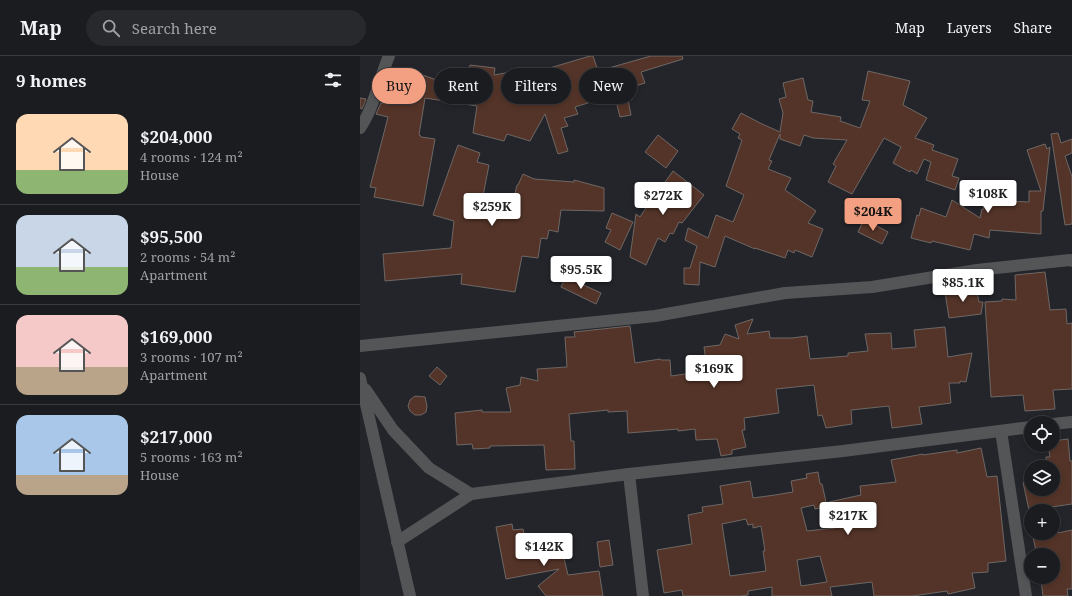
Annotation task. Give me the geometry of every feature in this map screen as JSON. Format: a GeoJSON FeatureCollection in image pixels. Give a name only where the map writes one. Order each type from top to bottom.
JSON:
{"type":"FeatureCollection","features":[{"type":"Feature","properties":{"kind":"street"},"geometry":{"type":"LineString","coordinates":[[360,128],[366,120],[382,71],[389,56]]}},
{"type":"Feature","properties":{"kind":"street"},"geometry":{"type":"LineString","coordinates":[[360,346],[655,316],[785,293],[872,287],[977,270],[1072,261]]}},
{"type":"Feature","properties":{"kind":"street"},"geometry":{"type":"LineString","coordinates":[[360,381],[393,430],[429,468],[471,494]]}},
{"type":"Feature","properties":{"kind":"street"},"geometry":{"type":"LineString","coordinates":[[360,381],[410,596]]}},
{"type":"Feature","properties":{"kind":"street"},"geometry":{"type":"LineString","coordinates":[[1060,423],[1072,422]]}},
{"type":"Feature","properties":{"kind":"street"},"geometry":{"type":"LineString","coordinates":[[397,542],[471,494],[629,474],[843,451],[1024,428]]}},
{"type":"Feature","properties":{"kind":"street"},"geometry":{"type":"LineString","coordinates":[[1001,431],[1026,596]]}},
{"type":"Feature","properties":{"kind":"street"},"geometry":{"type":"LineString","coordinates":[[629,474],[643,596]]}},
{"type":"Feature","properties":{"kind":"building"},"geometry":{"type":"Polygon","coordinates":[[[593,56],[597,68],[579,68],[579,104],[585,104],[575,107],[578,114],[564,118],[568,126],[561,128],[568,151],[558,154],[545,114],[530,141],[507,134],[504,141],[473,133],[477,106],[464,104],[493,104],[493,68],[469,68],[470,65],[495,68],[494,75],[501,74],[501,104],[571,104],[571,68],[550,68],[593,56]]]}},
{"type":"Feature","properties":{"kind":"building"},"geometry":{"type":"Polygon","coordinates":[[[651,56],[682,56],[683,59],[641,72],[645,83],[637,86],[637,68],[609,68],[651,56]]]}},
{"type":"Feature","properties":{"kind":"building"},"geometry":{"type":"Polygon","coordinates":[[[868,71],[910,81],[903,105],[927,118],[915,138],[934,145],[932,150],[958,159],[952,176],[959,178],[955,190],[926,180],[931,162],[924,159],[917,174],[893,163],[901,147],[884,138],[852,194],[828,182],[836,166],[833,164],[847,140],[813,138],[804,135],[800,146],[780,139],[780,134],[769,160],[772,161],[768,169],[791,178],[785,190],[816,211],[808,223],[823,229],[812,257],[795,250],[794,253],[788,250],[785,258],[755,249],[725,236],[715,267],[700,262],[699,285],[684,284],[684,268],[690,268],[697,246],[685,240],[688,228],[708,238],[716,215],[733,222],[744,195],[726,186],[742,140],[738,138],[740,134],[732,129],[741,113],[780,132],[783,113],[779,99],[786,97],[783,83],[803,78],[808,100],[813,101],[811,112],[841,117],[840,121],[860,128],[870,101],[862,100],[868,71]]]}},
{"type":"Feature","properties":{"kind":"building"},"geometry":{"type":"Polygon","coordinates":[[[426,76],[434,79],[434,99],[426,98],[426,76]]]}},
{"type":"Feature","properties":{"kind":"building"},"geometry":{"type":"Polygon","coordinates":[[[360,98],[366,99],[362,109],[360,108],[360,98]]]}},
{"type":"Feature","properties":{"kind":"building"},"geometry":{"type":"Polygon","coordinates":[[[381,104],[424,104],[419,135],[421,137],[435,139],[423,206],[374,197],[376,188],[370,187],[388,117],[376,114],[381,104]]]}},
{"type":"Feature","properties":{"kind":"building"},"geometry":{"type":"Polygon","coordinates":[[[617,104],[629,104],[631,115],[620,117],[617,104]]]}},
{"type":"Feature","properties":{"kind":"building"},"geometry":{"type":"Polygon","coordinates":[[[1058,133],[1061,143],[1072,139],[1072,153],[1065,156],[1072,177],[1072,224],[1065,225],[1051,134],[1058,133]]]}},
{"type":"Feature","properties":{"kind":"building"},"geometry":{"type":"Polygon","coordinates":[[[658,135],[678,151],[666,168],[645,152],[658,135]]]}},
{"type":"Feature","properties":{"kind":"building"},"geometry":{"type":"Polygon","coordinates":[[[1045,144],[1047,149],[1050,147],[1043,211],[1041,211],[1041,234],[990,230],[989,238],[974,234],[970,250],[932,241],[931,243],[911,238],[917,215],[919,216],[921,208],[946,217],[952,200],[980,218],[984,200],[1029,202],[1029,191],[1041,191],[1027,150],[1045,144]]]}},
{"type":"Feature","properties":{"kind":"building"},"geometry":{"type":"Polygon","coordinates":[[[458,145],[480,153],[477,162],[489,165],[481,206],[511,211],[517,185],[523,174],[534,179],[574,182],[574,180],[604,188],[604,211],[561,210],[558,232],[549,230],[547,239],[541,238],[538,258],[522,256],[515,292],[461,284],[462,274],[385,281],[383,254],[451,248],[454,221],[433,215],[458,145]]]}},
{"type":"Feature","properties":{"kind":"building"},"geometry":{"type":"Polygon","coordinates":[[[673,171],[704,195],[682,223],[679,222],[673,234],[670,233],[665,242],[658,238],[646,265],[630,257],[636,214],[640,217],[652,199],[657,200],[660,189],[673,171]]]}},
{"type":"Feature","properties":{"kind":"building"},"geometry":{"type":"Polygon","coordinates":[[[612,213],[633,222],[620,250],[605,242],[611,230],[606,228],[612,213]]]}},
{"type":"Feature","properties":{"kind":"building"},"geometry":{"type":"Polygon","coordinates":[[[864,219],[888,232],[882,244],[858,232],[864,219]]]}},
{"type":"Feature","properties":{"kind":"building"},"geometry":{"type":"Polygon","coordinates":[[[1045,272],[1050,310],[1066,309],[1067,324],[1072,323],[1072,389],[1053,390],[1055,409],[1025,411],[1023,395],[991,397],[985,302],[1002,301],[1002,299],[1016,300],[1015,275],[1045,272]]]}},
{"type":"Feature","properties":{"kind":"building"},"geometry":{"type":"Polygon","coordinates":[[[566,277],[601,293],[596,304],[561,287],[566,277]]]}},
{"type":"Feature","properties":{"kind":"building"},"geometry":{"type":"Polygon","coordinates":[[[976,288],[979,302],[983,302],[981,314],[949,318],[945,292],[976,288]]]}},
{"type":"Feature","properties":{"kind":"building"},"geometry":{"type":"Polygon","coordinates":[[[753,319],[747,334],[769,331],[770,338],[807,336],[810,359],[848,356],[848,353],[868,351],[865,334],[891,333],[892,349],[916,347],[914,330],[945,327],[948,357],[972,353],[966,382],[960,381],[960,383],[949,383],[951,403],[919,407],[922,424],[892,428],[889,406],[851,410],[852,424],[826,428],[822,415],[818,416],[814,385],[776,389],[779,413],[744,418],[745,430],[742,430],[746,447],[732,450],[732,454],[721,456],[717,439],[696,440],[695,429],[628,433],[627,411],[608,412],[608,410],[569,414],[571,441],[574,441],[575,469],[546,470],[544,445],[490,446],[490,448],[473,449],[472,444],[457,445],[455,413],[482,410],[482,412],[511,412],[506,388],[520,385],[521,377],[538,381],[537,369],[567,367],[565,337],[575,337],[574,332],[630,326],[635,363],[660,359],[670,360],[671,376],[707,371],[704,347],[720,345],[725,334],[739,339],[735,325],[753,319]]]}},
{"type":"Feature","properties":{"kind":"building"},"geometry":{"type":"Polygon","coordinates":[[[437,367],[447,376],[440,385],[429,376],[437,367]]]}},
{"type":"Feature","properties":{"kind":"building"},"geometry":{"type":"Polygon","coordinates":[[[415,396],[425,397],[427,406],[426,412],[421,415],[415,415],[410,411],[408,406],[410,400],[415,396]]]}},
{"type":"Feature","properties":{"kind":"building"},"geometry":{"type":"Polygon","coordinates":[[[1068,439],[1070,461],[1072,461],[1072,504],[1060,506],[1060,504],[1028,504],[1026,496],[1060,496],[1060,460],[1046,460],[1046,457],[1050,457],[1049,452],[1060,452],[1060,440],[1068,439]]]}},
{"type":"Feature","properties":{"kind":"building"},"geometry":{"type":"Polygon","coordinates":[[[981,448],[987,477],[997,476],[1006,561],[988,563],[988,572],[972,573],[975,588],[948,594],[947,591],[912,596],[874,596],[872,582],[830,587],[832,596],[772,596],[772,587],[748,591],[748,595],[740,596],[683,596],[682,590],[664,593],[657,550],[692,544],[688,515],[703,512],[702,507],[723,504],[720,486],[750,481],[753,498],[775,495],[793,492],[791,481],[807,478],[806,474],[818,472],[826,502],[824,503],[825,507],[815,509],[814,505],[801,508],[807,531],[835,528],[829,502],[861,495],[860,486],[896,482],[891,460],[957,450],[957,453],[981,448]],[[746,519],[722,524],[730,576],[766,571],[763,551],[765,551],[761,526],[753,528],[753,524],[748,525],[746,519]],[[820,556],[797,560],[801,586],[827,582],[820,556]]]}},
{"type":"Feature","properties":{"kind":"building"},"geometry":{"type":"Polygon","coordinates":[[[512,524],[513,530],[523,529],[529,555],[562,550],[568,575],[599,571],[603,596],[546,596],[538,586],[559,569],[506,579],[496,527],[512,524]]]}},
{"type":"Feature","properties":{"kind":"building"},"geometry":{"type":"Polygon","coordinates":[[[1072,530],[1072,589],[1067,589],[1068,596],[1043,596],[1042,584],[1060,584],[1060,548],[1035,548],[1034,540],[1060,540],[1060,533],[1072,530]]]}},
{"type":"Feature","properties":{"kind":"building"},"geometry":{"type":"Polygon","coordinates":[[[609,540],[613,565],[600,567],[597,542],[609,540]]]}}]}
